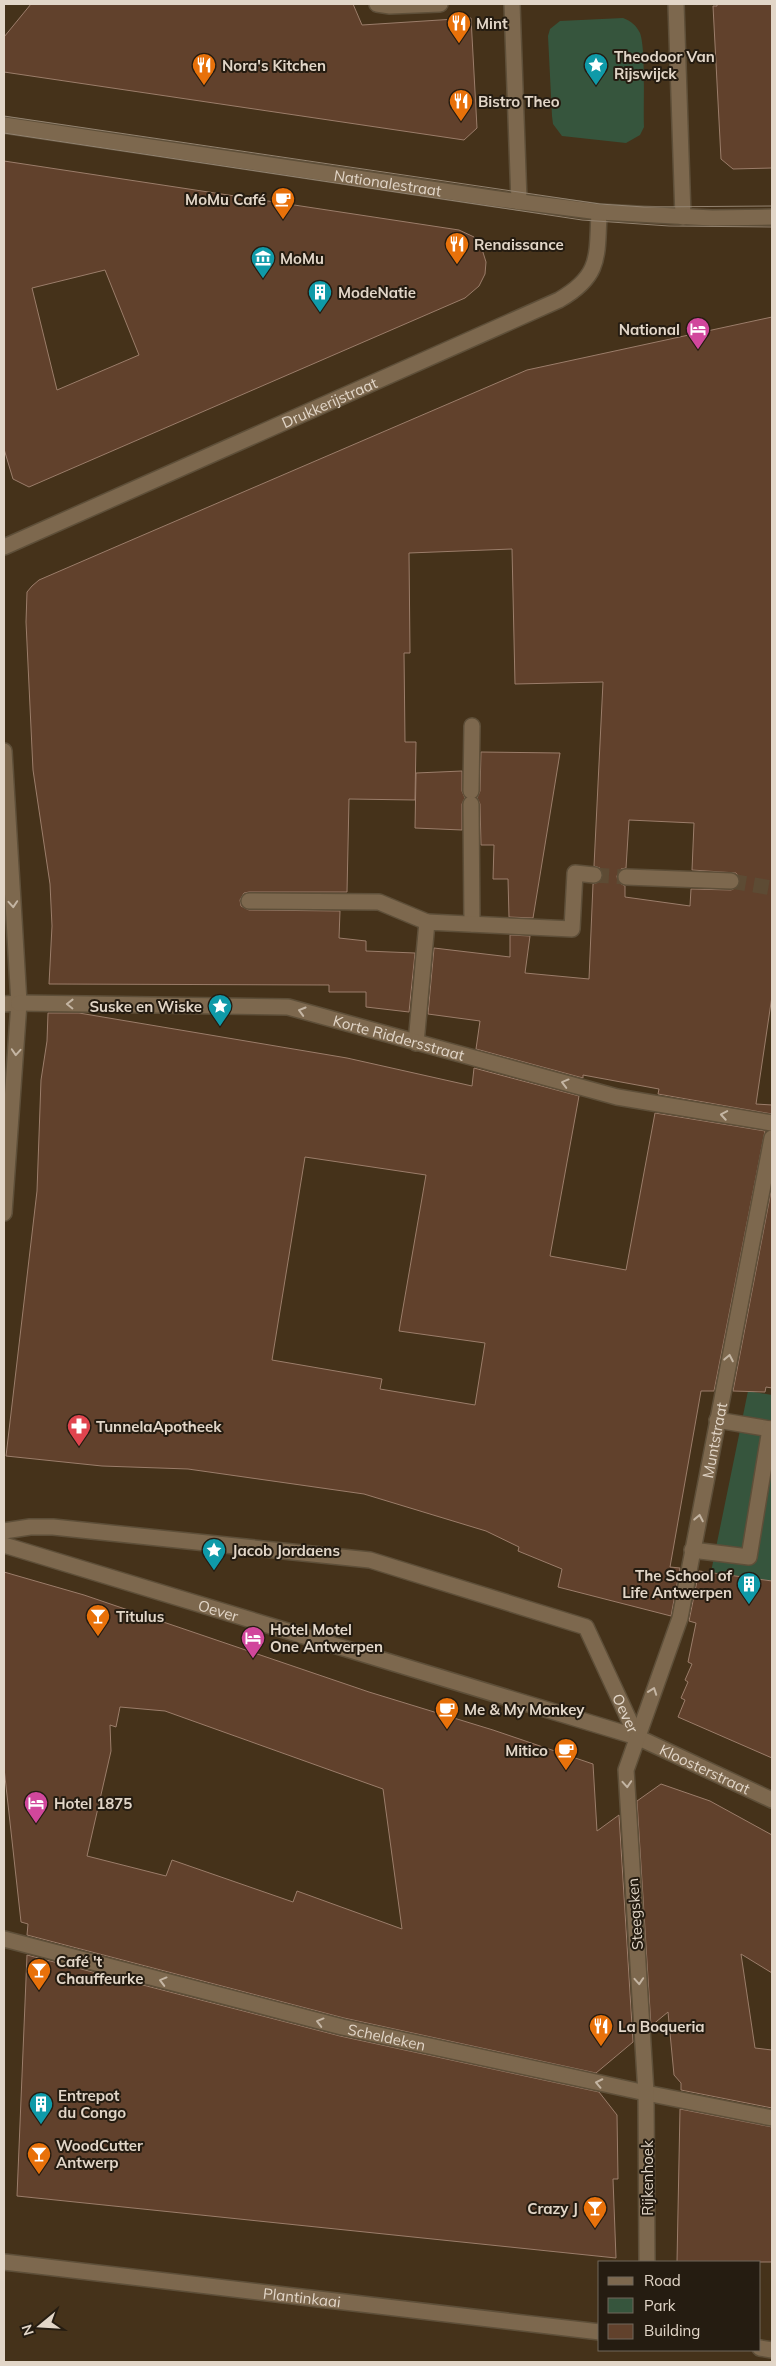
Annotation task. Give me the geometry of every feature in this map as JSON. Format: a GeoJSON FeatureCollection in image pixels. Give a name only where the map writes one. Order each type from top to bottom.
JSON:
{"type":"FeatureCollection","features":[{"type":"Feature","properties":{"kind":"street"},"geometry":{"type":"LineString","coordinates":[[378,4],[390,6],[440,4]]}},
{"type":"Feature","properties":{"kind":"street"},"geometry":{"type":"LineString","coordinates":[[512,4],[519,202]]}},
{"type":"Feature","properties":{"kind":"street"},"geometry":{"type":"LineString","coordinates":[[676,4],[683,217]]}},
{"type":"Feature","properties":{"kind":"street","name":"Nationalestraat"},"geometry":{"type":"LineString","coordinates":[[4,125],[519,202],[599,212],[683,217],[772,217]]}},
{"type":"Feature","properties":{"kind":"street","name":"Drukkerijstraat"},"geometry":{"type":"LineString","coordinates":[[4,547],[559,300],[575,291],[589,277],[596,263],[599,212]]}},
{"type":"Feature","properties":{"kind":"street"},"geometry":{"type":"LineString","coordinates":[[472,726],[472,924]]}},
{"type":"Feature","properties":{"kind":"street"},"geometry":{"type":"LineString","coordinates":[[4,751],[20,1003],[4,1213]]}},
{"type":"Feature","properties":{"kind":"street"},"geometry":{"type":"LineString","coordinates":[[249,901],[379,902],[427,922],[572,929],[575,873],[594,875]]}},
{"type":"Feature","properties":{"kind":"street"},"geometry":{"type":"LineString","coordinates":[[626,877],[731,880]]}},
{"type":"Feature","properties":{"kind":"street"},"geometry":{"type":"LineString","coordinates":[[416,1043],[427,922]]}},
{"type":"Feature","properties":{"kind":"street","name":"Korte Riddersstraat"},"geometry":{"type":"LineString","coordinates":[[4,1004],[288,1007],[617,1097],[772,1123]]}},
{"type":"Feature","properties":{"kind":"street","name":"Muntstraat"},"geometry":{"type":"LineString","coordinates":[[637,1737],[680,1618],[772,1138]]}},
{"type":"Feature","properties":{"kind":"street"},"geometry":{"type":"LineString","coordinates":[[692,1550],[749,1557],[771,1429],[717,1420]]}},
{"type":"Feature","properties":{"kind":"street","name":"Oever"},"geometry":{"type":"LineString","coordinates":[[4,1531],[30,1527],[53,1527],[370,1560],[586,1627],[637,1737]]}},
{"type":"Feature","properties":{"kind":"street","name":"Oever"},"geometry":{"type":"LineString","coordinates":[[4,1545],[637,1737]]}},
{"type":"Feature","properties":{"kind":"street","name":"Kloosterstraat"},"geometry":{"type":"LineString","coordinates":[[637,1737],[772,1800]]}},
{"type":"Feature","properties":{"kind":"street","name":"Steegsken"},"geometry":{"type":"LineString","coordinates":[[637,1737],[626,1770],[646,2093]]}},
{"type":"Feature","properties":{"kind":"street","name":"Scheldeken"},"geometry":{"type":"LineString","coordinates":[[4,1939],[342,2027],[646,2093],[772,2118]]}},
{"type":"Feature","properties":{"kind":"street","name":"Rijkenhoek"},"geometry":{"type":"LineString","coordinates":[[646,2093],[647,2261]]}},
{"type":"Feature","properties":{"kind":"street","name":"Plantinkaai"},"geometry":{"type":"LineString","coordinates":[[4,2262],[598,2332]]}},
{"type":"Feature","properties":{"kind":"green space"},"geometry":{"type":"Polygon","coordinates":[[[623,18],[637,28],[642,41],[644,127],[640,135],[626,143],[562,136],[553,124],[552,116],[548,36],[550,29],[560,21],[623,18]]]}},
{"type":"Feature","properties":{"kind":"green space"},"geometry":{"type":"Polygon","coordinates":[[[748,1391],[772,1395],[772,1581],[711,1572],[748,1391]]]}},
{"type":"Feature","properties":{"kind":"building"},"geometry":{"type":"Polygon","coordinates":[[[31,4],[353,4],[362,25],[471,18],[477,128],[464,140],[4,72],[4,37],[31,4]]]}},
{"type":"Feature","properties":{"kind":"building"},"geometry":{"type":"Polygon","coordinates":[[[717,4],[772,4],[772,168],[733,169],[721,159],[713,6],[717,6],[717,4]]]}},
{"type":"Feature","properties":{"kind":"building"},"geometry":{"type":"Polygon","coordinates":[[[4,161],[459,230],[474,237],[481,246],[486,262],[485,274],[479,286],[465,298],[29,487],[13,479],[4,449],[4,161]],[[105,270],[32,288],[57,390],[139,355],[105,270]]]}},
{"type":"Feature","properties":{"kind":"building"},"geometry":{"type":"Polygon","coordinates":[[[772,317],[772,996],[756,1104],[772,1105],[772,1114],[658,1094],[659,1089],[583,1075],[583,1078],[476,1049],[480,1021],[428,1014],[434,948],[510,957],[510,935],[530,936],[525,973],[589,979],[593,884],[601,881],[603,875],[600,868],[594,866],[603,682],[515,684],[512,549],[409,553],[410,653],[404,653],[405,742],[416,742],[415,800],[349,799],[347,892],[249,892],[244,893],[240,900],[241,906],[249,910],[340,911],[339,938],[366,941],[366,951],[415,953],[409,1012],[366,1007],[366,992],[329,992],[329,985],[49,984],[52,926],[50,884],[33,770],[26,622],[27,592],[39,580],[527,370],[772,317]],[[629,820],[626,868],[621,869],[617,876],[618,882],[625,886],[625,897],[690,906],[691,889],[731,890],[739,886],[739,877],[736,873],[692,870],[694,823],[629,820]]]}},
{"type":"Feature","properties":{"kind":"building"},"geometry":{"type":"Polygon","coordinates":[[[481,752],[560,753],[533,918],[509,917],[508,879],[493,879],[494,845],[481,845],[480,804],[477,798],[480,791],[481,752]]]}},
{"type":"Feature","properties":{"kind":"building"},"geometry":{"type":"Polygon","coordinates":[[[462,771],[462,791],[465,798],[462,804],[462,830],[415,828],[416,773],[462,771]]]}},
{"type":"Feature","properties":{"kind":"building"},"geometry":{"type":"Polygon","coordinates":[[[48,1013],[79,1013],[347,1058],[472,1086],[474,1068],[579,1096],[550,1256],[626,1270],[655,1113],[765,1131],[714,1391],[701,1391],[670,1567],[680,1568],[671,1616],[558,1587],[562,1569],[518,1551],[519,1547],[486,1531],[364,1494],[188,1469],[102,1466],[6,1456],[37,1191],[41,1080],[47,1041],[48,1013]],[[305,1157],[272,1360],[382,1379],[380,1389],[475,1405],[485,1343],[399,1331],[426,1175],[305,1157]]]}},
{"type":"Feature","properties":{"kind":"building"},"geometry":{"type":"Polygon","coordinates":[[[772,1186],[772,1388],[766,1387],[765,1392],[733,1391],[772,1186]]]}},
{"type":"Feature","properties":{"kind":"building"},"geometry":{"type":"Polygon","coordinates":[[[699,1571],[772,1581],[772,1758],[678,1717],[685,1700],[681,1698],[688,1682],[685,1680],[692,1664],[688,1662],[696,1623],[689,1621],[699,1571]]]}},
{"type":"Feature","properties":{"kind":"building"},"geometry":{"type":"Polygon","coordinates":[[[4,1572],[84,1595],[369,1692],[493,1730],[593,1764],[597,1831],[619,1815],[633,2042],[596,2073],[344,2018],[27,1935],[28,1924],[21,1922],[4,1768],[4,1572]],[[120,1707],[116,1727],[110,1725],[111,1751],[87,1856],[166,1876],[172,1860],[293,1902],[297,1891],[402,1929],[383,1789],[165,1711],[120,1707]]]}},
{"type":"Feature","properties":{"kind":"building"},"geometry":{"type":"Polygon","coordinates":[[[661,1784],[710,1801],[772,1835],[772,1973],[741,1954],[755,2048],[772,2050],[772,2108],[681,2090],[681,2083],[674,2075],[668,2012],[651,2026],[637,1801],[661,1784]]]}},
{"type":"Feature","properties":{"kind":"building"},"geometry":{"type":"Polygon","coordinates":[[[27,1955],[340,2036],[599,2092],[617,2115],[618,2179],[613,2179],[616,2258],[17,2196],[27,1955]]]}},
{"type":"Feature","properties":{"kind":"building"},"geometry":{"type":"Polygon","coordinates":[[[680,2109],[772,2127],[772,2262],[677,2261],[680,2109]]]}},
{"type":"Feature","properties":{"kind":"tunnel"},"geometry":{"type":"LineString","coordinates":[[594,875],[626,877]]}},
{"type":"Feature","properties":{"kind":"tunnel"},"geometry":{"type":"LineString","coordinates":[[731,881],[772,888]]}},
{"type":"Feature","properties":{"kind":"tram line"},"geometry":{"type":"LineString","coordinates":[[4,116],[600,204],[644,207],[772,206]]}},
{"type":"Feature","properties":{"kind":"tram line"},"geometry":{"type":"LineString","coordinates":[[4,133],[582,220],[669,226],[772,227]]}},
{"type":"Feature","properties":{"kind":"place","name":"Mint"},"geometry":{"type":"Point","coordinates":[459,44]}},
{"type":"Feature","properties":{"kind":"place","name":"Nora's Kitchen"},"geometry":{"type":"Point","coordinates":[204,86]}},
{"type":"Feature","properties":{"kind":"place","name":"Theodoor Van Rijswijck"},"geometry":{"type":"Point","coordinates":[596,86]}},
{"type":"Feature","properties":{"kind":"place","name":"Bistro Theo"},"geometry":{"type":"Point","coordinates":[461,122]}},
{"type":"Feature","properties":{"kind":"place","name":"MoMu Café"},"geometry":{"type":"Point","coordinates":[283,220]}},
{"type":"Feature","properties":{"kind":"place","name":"Renaissance"},"geometry":{"type":"Point","coordinates":[457,265]}},
{"type":"Feature","properties":{"kind":"place","name":"MoMu"},"geometry":{"type":"Point","coordinates":[263,279]}},
{"type":"Feature","properties":{"kind":"place","name":"ModeNatie"},"geometry":{"type":"Point","coordinates":[320,313]}},
{"type":"Feature","properties":{"kind":"place","name":"National"},"geometry":{"type":"Point","coordinates":[698,350]}},
{"type":"Feature","properties":{"kind":"place","name":"Suske en Wiske"},"geometry":{"type":"Point","coordinates":[220,1027]}},
{"type":"Feature","properties":{"kind":"place","name":"TunnelaApotheek"},"geometry":{"type":"Point","coordinates":[79,1447]}},
{"type":"Feature","properties":{"kind":"place","name":"Jacob Jordaens"},"geometry":{"type":"Point","coordinates":[214,1571]}},
{"type":"Feature","properties":{"kind":"place","name":"The School of Life Antwerpen"},"geometry":{"type":"Point","coordinates":[749,1605]}},
{"type":"Feature","properties":{"kind":"place","name":"Titulus"},"geometry":{"type":"Point","coordinates":[98,1637]}},
{"type":"Feature","properties":{"kind":"place","name":"Hotel Motel One Antwerpen"},"geometry":{"type":"Point","coordinates":[253,1659]}},
{"type":"Feature","properties":{"kind":"place","name":"Me & My Monkey"},"geometry":{"type":"Point","coordinates":[447,1730]}},
{"type":"Feature","properties":{"kind":"place","name":"Mitico"},"geometry":{"type":"Point","coordinates":[566,1771]}},
{"type":"Feature","properties":{"kind":"place","name":"Hotel 1875"},"geometry":{"type":"Point","coordinates":[36,1824]}},
{"type":"Feature","properties":{"kind":"place","name":"Café 't Chauffeurke"},"geometry":{"type":"Point","coordinates":[39,1991]}},
{"type":"Feature","properties":{"kind":"place","name":"La Boqueria"},"geometry":{"type":"Point","coordinates":[601,2047]}},
{"type":"Feature","properties":{"kind":"place","name":"Entrepot du Congo"},"geometry":{"type":"Point","coordinates":[41,2125]}},
{"type":"Feature","properties":{"kind":"place","name":"WoodCutter Antwerp"},"geometry":{"type":"Point","coordinates":[39,2175]}},
{"type":"Feature","properties":{"kind":"place","name":"Crazy J"},"geometry":{"type":"Point","coordinates":[595,2229]}}]}
